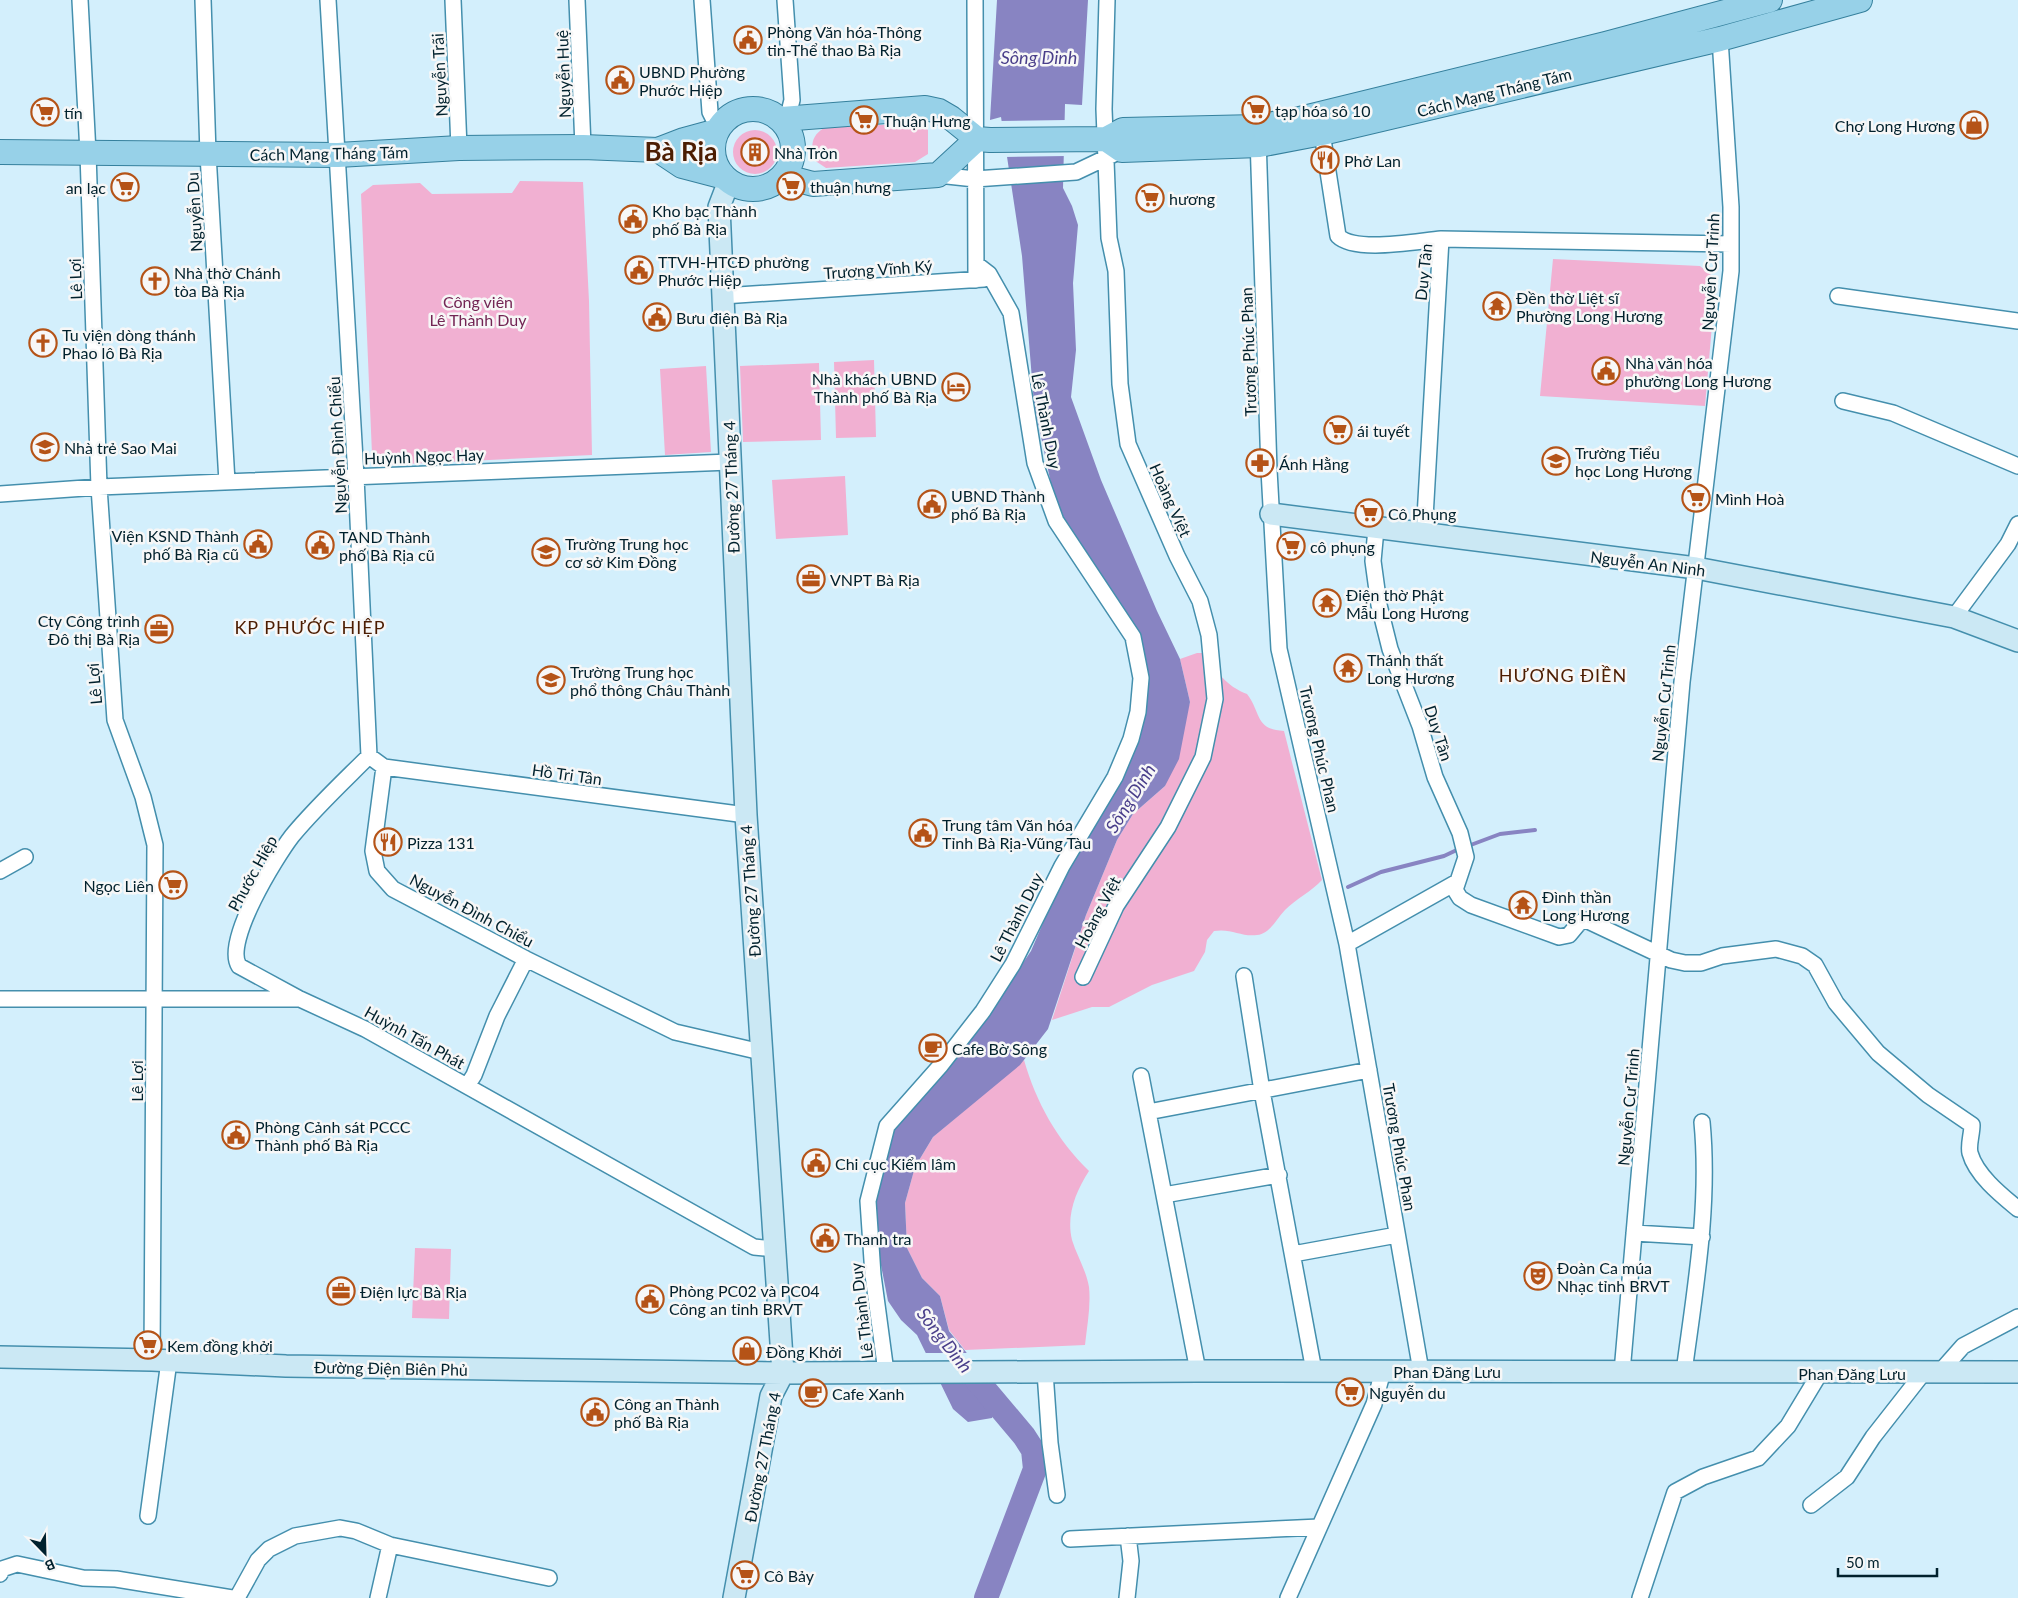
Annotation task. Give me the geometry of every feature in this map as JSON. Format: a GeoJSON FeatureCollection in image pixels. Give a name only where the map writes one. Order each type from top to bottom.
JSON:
{"type":"FeatureCollection","features":[{"type":"Feature","properties":{"kind":"main road","name":"Cách Mạng Tháng Tám"},"geometry":{"type":"LineString","coordinates":[[1258,136],[1300,119],[1664,29],[1720,6],[1770,0]]}},
{"type":"Feature","properties":{"kind":"main road","name":"Cách Mạng Tháng Tám"},"geometry":{"type":"LineString","coordinates":[[983,139],[1078,140],[1111,149],[1258,136],[1322,133],[1720,38],[1860,0]]}},
{"type":"Feature","properties":{"kind":"main road"},"geometry":{"type":"LineString","coordinates":[[1720,6],[1720,38]]}},
{"type":"Feature","properties":{"kind":"main road"},"geometry":{"type":"LineString","coordinates":[[782,119],[925,108],[939,111],[983,139],[938,175],[814,184],[783,176]]}},
{"type":"Feature","properties":{"kind":"main road"},"geometry":{"type":"LineString","coordinates":[[658,150],[682,166],[727,179],[739,186],[750,189],[773,184],[783,176],[790,166],[794,154],[793,141],[782,119],[771,112],[745,109],[733,114],[720,127],[713,143],[714,155],[717,167],[727,179]]}},
{"type":"Feature","properties":{"kind":"main road","name":"Cách Mạng Tháng Tám"},"geometry":{"type":"LineString","coordinates":[[0,152],[338,155],[460,148],[583,147],[658,150],[720,127]]}},
{"type":"Feature","properties":{"kind":"street","name":"Lê Lợi"},"geometry":{"type":"LineString","coordinates":[[80,0],[88,153],[99,487],[115,720],[143,797],[155,845],[153,1000],[160,1360],[148,1516]]}},
{"type":"Feature","properties":{"kind":"street","name":"Nguyễn Du"},"geometry":{"type":"LineString","coordinates":[[204,0],[208,154],[227,482]]}},
{"type":"Feature","properties":{"kind":"street","name":"Nguyễn Đình Chiểu"},"geometry":{"type":"LineString","coordinates":[[328,0],[356,476],[368,756]]}},
{"type":"Feature","properties":{"kind":"street","name":"Nguyễn Trãi"},"geometry":{"type":"LineString","coordinates":[[453,0],[460,148]]}},
{"type":"Feature","properties":{"kind":"street","name":"Nguyễn Huệ"},"geometry":{"type":"LineString","coordinates":[[577,0],[583,147]]}},
{"type":"Feature","properties":{"kind":"street"},"geometry":{"type":"LineString","coordinates":[[702,0],[710,112],[720,127]]}},
{"type":"Feature","properties":{"kind":"street"},"geometry":{"type":"LineString","coordinates":[[782,119],[789,112],[792,100],[785,0]]}},
{"type":"Feature","properties":{"kind":"street"},"geometry":{"type":"LineString","coordinates":[[975,0],[983,139],[976,280],[992,278]]}},
{"type":"Feature","properties":{"kind":"street","name":"Hoàng Việt"},"geometry":{"type":"LineString","coordinates":[[1083,976],[1116,906],[1168,826],[1203,757],[1215,698],[1209,635],[1200,601],[1177,556],[1128,444],[1120,384],[1116,272],[1109,238],[1111,149],[1104,109],[1107,0]]}},
{"type":"Feature","properties":{"kind":"street","name":"Nguyễn Cư Trinh"},"geometry":{"type":"LineString","coordinates":[[1622,1372],[1682,682],[1731,271],[1731,207],[1720,38]]}},
{"type":"Feature","properties":{"kind":"street"},"geometry":{"type":"LineString","coordinates":[[1322,133],[1338,236],[1342,240],[1358,245],[1441,239]]}},
{"type":"Feature","properties":{"kind":"street","name":"Trương Phúc Phan"},"geometry":{"type":"LineString","coordinates":[[1258,136],[1271,514],[1279,649],[1347,944],[1421,1371]]}},
{"type":"Feature","properties":{"kind":"street","name":"Cách Mạng Tháng Tám"},"geometry":{"type":"LineString","coordinates":[[981,179],[1076,172],[1111,149]]}},
{"type":"Feature","properties":{"kind":"street"},"geometry":{"type":"LineString","coordinates":[[938,175],[981,179]]}},
{"type":"Feature","properties":{"kind":"street","name":"Đường 27 Tháng 4"},"geometry":{"type":"LineString","coordinates":[[727,179],[718,207],[746,815],[783,1373],[771,1396],[734,1598]]}},
{"type":"Feature","properties":{"kind":"street","name":"Duy Tân"},"geometry":{"type":"LineString","coordinates":[[1424,535],[1441,239],[1731,244]]}},
{"type":"Feature","properties":{"kind":"street","name":"Lê Thành Duy"},"geometry":{"type":"LineString","coordinates":[[881,1372],[868,1201],[887,1126],[941,1065],[983,1011],[1014,964],[1062,866],[1115,777],[1131,739],[1139,704],[1141,678],[1133,637],[1056,521],[1035,462],[1011,313],[992,278],[976,264]]}},
{"type":"Feature","properties":{"kind":"street","name":"Trương Vĩnh Ký"},"geometry":{"type":"LineString","coordinates":[[723,296],[976,280]]}},
{"type":"Feature","properties":{"kind":"street"},"geometry":{"type":"LineString","coordinates":[[1838,296],[2018,321]]}},
{"type":"Feature","properties":{"kind":"street"},"geometry":{"type":"LineString","coordinates":[[1843,401],[1893,413],[2018,466]]}},
{"type":"Feature","properties":{"kind":"street","name":"Huỳnh Ngọc Hay"},"geometry":{"type":"LineString","coordinates":[[0,494],[99,487],[730,462]]}},
{"type":"Feature","properties":{"kind":"street","name":"Nguyễn An Ninh"},"geometry":{"type":"LineString","coordinates":[[1271,514],[1376,529],[1696,568],[1954,617],[2018,641]]}},
{"type":"Feature","properties":{"kind":"street"},"geometry":{"type":"LineString","coordinates":[[1954,617],[2008,544],[2018,524]]}},
{"type":"Feature","properties":{"kind":"street","name":"Duy Tân"},"geometry":{"type":"LineString","coordinates":[[1376,529],[1373,561],[1379,605],[1390,649],[1420,726],[1435,777],[1460,833],[1466,857],[1457,882]]}},
{"type":"Feature","properties":{"kind":"street"},"geometry":{"type":"LineString","coordinates":[[368,756],[384,767]]}},
{"type":"Feature","properties":{"kind":"street","name":"Phước Hiệp"},"geometry":{"type":"LineString","coordinates":[[300,999],[238,966],[235,961],[235,952],[243,921],[260,888],[292,837],[368,756]]}},
{"type":"Feature","properties":{"kind":"street","name":"Nguyễn Đình Chiểu"},"geometry":{"type":"LineString","coordinates":[[384,767],[373,851],[377,871],[393,889],[526,959],[674,1032],[761,1052]]}},
{"type":"Feature","properties":{"kind":"street","name":"Hồ Tri Tân"},"geometry":{"type":"LineString","coordinates":[[384,767],[746,815]]}},
{"type":"Feature","properties":{"kind":"street"},"geometry":{"type":"LineString","coordinates":[[0,871],[25,857]]}},
{"type":"Feature","properties":{"kind":"street"},"geometry":{"type":"LineString","coordinates":[[1347,944],[1457,882]]}},
{"type":"Feature","properties":{"kind":"street"},"geometry":{"type":"LineString","coordinates":[[1457,882],[1455,890],[1460,898],[1471,905],[1559,937],[1569,936],[1579,923],[1586,920],[1658,953],[1685,963],[1702,963],[1722,956],[1776,949],[1802,956],[1816,966],[1836,1003],[1878,1053],[1928,1094],[1972,1125],[1969,1151],[1976,1166],[1988,1181],[2018,1209]]}},
{"type":"Feature","properties":{"kind":"street"},"geometry":{"type":"LineString","coordinates":[[466,1086],[474,1075],[496,1016],[526,959]]}},
{"type":"Feature","properties":{"kind":"street"},"geometry":{"type":"LineString","coordinates":[[1244,976],[1262,1091],[1314,1371]]}},
{"type":"Feature","properties":{"kind":"street","name":"Huỳnh Tấn Phát"},"geometry":{"type":"LineString","coordinates":[[0,999],[300,999],[365,1029],[754,1246],[775,1249]]}},
{"type":"Feature","properties":{"kind":"street"},"geometry":{"type":"LineString","coordinates":[[1148,1112],[1369,1070]]}},
{"type":"Feature","properties":{"kind":"street"},"geometry":{"type":"LineString","coordinates":[[1141,1076],[1198,1371]]}},
{"type":"Feature","properties":{"kind":"street"},"geometry":{"type":"LineString","coordinates":[[1684,1372],[1702,1237],[1706,1159],[1702,1122]]}},
{"type":"Feature","properties":{"kind":"street"},"geometry":{"type":"LineString","coordinates":[[1164,1195],[1279,1175]]}},
{"type":"Feature","properties":{"kind":"street"},"geometry":{"type":"LineString","coordinates":[[1634,1233],[1702,1237]]}},
{"type":"Feature","properties":{"kind":"street"},"geometry":{"type":"LineString","coordinates":[[1293,1254],[1397,1235]]}},
{"type":"Feature","properties":{"kind":"street"},"geometry":{"type":"LineString","coordinates":[[1811,1505],[1846,1477],[1873,1437],[1932,1372],[1964,1346],[2018,1317]]}},
{"type":"Feature","properties":{"kind":"street","name":"Đường Điện Biên Phủ"},"geometry":{"type":"LineString","coordinates":[[0,1358],[160,1360],[286,1366],[783,1373],[881,1372]]}},
{"type":"Feature","properties":{"kind":"street"},"geometry":{"type":"LineString","coordinates":[[1288,1598],[1374,1404],[1383,1371]]}},
{"type":"Feature","properties":{"kind":"street","name":"Phan Đăng Lưu"},"geometry":{"type":"LineString","coordinates":[[881,1372],[2018,1372]]}},
{"type":"Feature","properties":{"kind":"street"},"geometry":{"type":"LineString","coordinates":[[1043,1372],[1057,1495]]}},
{"type":"Feature","properties":{"kind":"street"},"geometry":{"type":"LineString","coordinates":[[1640,1598],[1675,1492],[1703,1477],[1758,1458],[1788,1426],[1820,1373]]}},
{"type":"Feature","properties":{"kind":"street"},"geometry":{"type":"LineString","coordinates":[[1070,1539],[1319,1527]]}},
{"type":"Feature","properties":{"kind":"street"},"geometry":{"type":"LineString","coordinates":[[237,1598],[258,1560],[269,1549],[295,1536],[340,1528],[356,1531],[390,1545],[549,1578]]}},
{"type":"Feature","properties":{"kind":"street"},"geometry":{"type":"LineString","coordinates":[[1127,1598],[1130,1561],[1128,1536]]}},
{"type":"Feature","properties":{"kind":"street"},"geometry":{"type":"LineString","coordinates":[[378,1598],[390,1545]]}},
{"type":"Feature","properties":{"kind":"street"},"geometry":{"type":"LineString","coordinates":[[0,1574],[2,1569],[16,1564],[83,1578],[116,1579],[232,1598]]}},
{"type":"Feature","properties":{"kind":"green space"},"geometry":{"type":"Polygon","coordinates":[[[918,123],[928,130],[928,154],[915,162],[826,168],[814,160],[813,141],[824,128],[918,123]]]}},
{"type":"Feature","properties":{"kind":"green space"},"geometry":{"type":"Polygon","coordinates":[[[755,130],[767,134],[773,140],[777,152],[773,164],[767,170],[755,174],[743,170],[737,164],[733,152],[737,140],[743,134],[755,130]]]}},
{"type":"Feature","properties":{"kind":"green space","name":"Công viên Lê Thành Duy"},"geometry":{"type":"Polygon","coordinates":[[[520,181],[583,182],[589,301],[592,455],[385,465],[372,454],[361,194],[373,185],[420,183],[432,194],[512,193],[520,181]]]}},
{"type":"Feature","properties":{"kind":"green space"},"geometry":{"type":"Polygon","coordinates":[[[1553,259],[1700,266],[1716,279],[1705,406],[1540,396],[1553,259]]]}},
{"type":"Feature","properties":{"kind":"green space"},"geometry":{"type":"Polygon","coordinates":[[[874,360],[876,437],[836,438],[834,362],[874,360]]]}},
{"type":"Feature","properties":{"kind":"green space"},"geometry":{"type":"Polygon","coordinates":[[[819,363],[821,440],[743,442],[740,366],[819,363]]]}},
{"type":"Feature","properties":{"kind":"green space"},"geometry":{"type":"Polygon","coordinates":[[[706,366],[711,452],[665,455],[660,369],[706,366]]]}},
{"type":"Feature","properties":{"kind":"green space"},"geometry":{"type":"Polygon","coordinates":[[[845,476],[848,535],[776,539],[772,480],[845,476]]]}},
{"type":"Feature","properties":{"kind":"green space"},"geometry":{"type":"Polygon","coordinates":[[[1197,653],[1205,653],[1228,683],[1247,694],[1263,724],[1275,730],[1284,731],[1322,880],[1289,906],[1270,929],[1262,934],[1246,935],[1220,930],[1214,931],[1207,940],[1205,952],[1194,971],[1152,985],[1109,1007],[1092,1007],[1052,1020],[1086,915],[1117,840],[1133,814],[1165,786],[1190,702],[1180,659],[1197,653]]]}},
{"type":"Feature","properties":{"kind":"green space"},"geometry":{"type":"Polygon","coordinates":[[[1024,1060],[1035,1091],[1049,1120],[1067,1146],[1089,1171],[1076,1195],[1070,1221],[1072,1240],[1089,1287],[1089,1309],[1085,1345],[965,1350],[949,1330],[940,1296],[922,1278],[907,1248],[905,1203],[915,1167],[933,1137],[1024,1060]]]}},
{"type":"Feature","properties":{"kind":"green space"},"geometry":{"type":"Polygon","coordinates":[[[415,1248],[451,1249],[449,1319],[412,1318],[415,1248]]]}},
{"type":"Feature","properties":{"kind":"water","name":"Sông Dinh"},"geometry":{"type":"Polygon","coordinates":[[[997,0],[1088,0],[1082,105],[1065,104],[1063,188],[1072,206],[1078,225],[1073,283],[1076,350],[1071,397],[1101,480],[1157,611],[1180,659],[1190,702],[1179,759],[1165,786],[1133,814],[1117,840],[1086,915],[1048,1029],[1020,1065],[933,1137],[915,1167],[905,1203],[907,1248],[922,1278],[940,1296],[949,1331],[1000,1394],[992,1418],[968,1422],[953,1409],[917,1335],[901,1320],[888,1301],[879,1255],[874,1206],[894,1129],[985,1019],[1031,951],[1068,865],[1124,773],[1146,715],[1147,683],[1139,638],[1122,605],[1079,552],[1053,493],[1034,404],[1022,256],[1001,117],[990,120],[997,0]]]}},
{"type":"Feature","properties":{"kind":"pier"},"geometry":{"type":"Polygon","coordinates":[[[1067,120],[1066,156],[1004,157],[999,121],[1067,120]]]}},
{"type":"Feature","properties":{"kind":"pier"},"geometry":{"type":"Polygon","coordinates":[[[923,1353],[971,1353],[991,1378],[935,1378],[923,1353]]]}},
{"type":"Feature","properties":{"kind":"waterway"},"geometry":{"type":"LineString","coordinates":[[1468,846],[1500,834],[1535,830]]}},
{"type":"Feature","properties":{"kind":"waterway"},"geometry":{"type":"LineString","coordinates":[[1348,887],[1381,872],[1444,856],[1461,848]]}},
{"type":"Feature","properties":{"kind":"waterway","name":"Sông Dinh"},"geometry":{"type":"LineString","coordinates":[[976,1379],[1024,1436],[1033,1450],[1035,1469],[986,1598]]}},
{"type":"Feature","properties":{"kind":"place","name":"Phòng Văn hóa-Thông tin-Thể thao Bà Rịa"},"geometry":{"type":"Point","coordinates":[748,40]}},
{"type":"Feature","properties":{"kind":"place","name":"UBND Phường Phước Hiệp"},"geometry":{"type":"Point","coordinates":[620,80]}},
{"type":"Feature","properties":{"kind":"place","name":"tạp hóa sô 10"},"geometry":{"type":"Point","coordinates":[1256,110]}},
{"type":"Feature","properties":{"kind":"place","name":"tín"},"geometry":{"type":"Point","coordinates":[45,112]}},
{"type":"Feature","properties":{"kind":"place","name":"Thuận Hưng"},"geometry":{"type":"Point","coordinates":[864,120]}},
{"type":"Feature","properties":{"kind":"place","name":"Chợ Long Hương"},"geometry":{"type":"Point","coordinates":[1974,125]}},
{"type":"Feature","properties":{"kind":"place","name":"Nhà Tròn"},"geometry":{"type":"Point","coordinates":[755,152]}},
{"type":"Feature","properties":{"kind":"place","name":"Phở Lan"},"geometry":{"type":"Point","coordinates":[1325,160]}},
{"type":"Feature","properties":{"kind":"place","name":"thuận hưng"},"geometry":{"type":"Point","coordinates":[791,186]}},
{"type":"Feature","properties":{"kind":"place","name":"an lạc"},"geometry":{"type":"Point","coordinates":[125,187]}},
{"type":"Feature","properties":{"kind":"place","name":"hương"},"geometry":{"type":"Point","coordinates":[1150,198]}},
{"type":"Feature","properties":{"kind":"place","name":"Kho bạc Thành phố Bà Rịa"},"geometry":{"type":"Point","coordinates":[633,219]}},
{"type":"Feature","properties":{"kind":"place","name":"TTVH-HTCĐ phường Phước Hiệp"},"geometry":{"type":"Point","coordinates":[639,270]}},
{"type":"Feature","properties":{"kind":"place","name":"Nhà thờ Chánh tòa Bà Rịa"},"geometry":{"type":"Point","coordinates":[155,281]}},
{"type":"Feature","properties":{"kind":"place","name":"Đền thờ Liệt sĩ Phường Long Hương"},"geometry":{"type":"Point","coordinates":[1497,306]}},
{"type":"Feature","properties":{"kind":"place","name":"Bưu điện Bà Rịa"},"geometry":{"type":"Point","coordinates":[657,317]}},
{"type":"Feature","properties":{"kind":"place","name":"Tu viện dòng thánh Phao lô Bà Rịa"},"geometry":{"type":"Point","coordinates":[43,343]}},
{"type":"Feature","properties":{"kind":"place","name":"Nhà văn hóa phường Long Hương"},"geometry":{"type":"Point","coordinates":[1606,371]}},
{"type":"Feature","properties":{"kind":"place","name":"Nhà khách UBND Thành phố Bà Rịa"},"geometry":{"type":"Point","coordinates":[956,387]}},
{"type":"Feature","properties":{"kind":"place","name":"ái tuyết"},"geometry":{"type":"Point","coordinates":[1338,430]}},
{"type":"Feature","properties":{"kind":"place","name":"Nhà trẻ Sao Mai"},"geometry":{"type":"Point","coordinates":[45,447]}},
{"type":"Feature","properties":{"kind":"place","name":"Trường Tiểu học Long Hương"},"geometry":{"type":"Point","coordinates":[1556,461]}},
{"type":"Feature","properties":{"kind":"place","name":"Ánh Hằng"},"geometry":{"type":"Point","coordinates":[1260,463]}},
{"type":"Feature","properties":{"kind":"place","name":"Mình Hoà"},"geometry":{"type":"Point","coordinates":[1696,498]}},
{"type":"Feature","properties":{"kind":"place","name":"UBND Thành phố Bà Rịa"},"geometry":{"type":"Point","coordinates":[932,504]}},
{"type":"Feature","properties":{"kind":"place","name":"Cô Phụng"},"geometry":{"type":"Point","coordinates":[1369,513]}},
{"type":"Feature","properties":{"kind":"place","name":"Viện KSND Thành phố Bà Rịa cũ"},"geometry":{"type":"Point","coordinates":[258,544]}},
{"type":"Feature","properties":{"kind":"place","name":"TAND Thành phố Bà Rịa cũ"},"geometry":{"type":"Point","coordinates":[320,545]}},
{"type":"Feature","properties":{"kind":"place","name":"cô phụng"},"geometry":{"type":"Point","coordinates":[1291,546]}},
{"type":"Feature","properties":{"kind":"place","name":"Trường Trung học cơ sở Kim Đồng"},"geometry":{"type":"Point","coordinates":[546,552]}},
{"type":"Feature","properties":{"kind":"place","name":"VNPT Bà Rịa"},"geometry":{"type":"Point","coordinates":[811,579]}},
{"type":"Feature","properties":{"kind":"place","name":"Điện thờ Phật Mẫu Long Hương"},"geometry":{"type":"Point","coordinates":[1327,603]}},
{"type":"Feature","properties":{"kind":"place","name":"Cty Công trình Đô thị Bà Rịa"},"geometry":{"type":"Point","coordinates":[159,629]}},
{"type":"Feature","properties":{"kind":"place","name":"Thánh thất Long Hương"},"geometry":{"type":"Point","coordinates":[1348,668]}},
{"type":"Feature","properties":{"kind":"place","name":"Trường Trung học phổ thông Châu Thành"},"geometry":{"type":"Point","coordinates":[551,680]}},
{"type":"Feature","properties":{"kind":"place","name":"Trung tâm Văn hóa Tỉnh Bà Rịa-Vũng Tàu"},"geometry":{"type":"Point","coordinates":[923,833]}},
{"type":"Feature","properties":{"kind":"place","name":"Pizza 131"},"geometry":{"type":"Point","coordinates":[388,842]}},
{"type":"Feature","properties":{"kind":"place","name":"Ngọc Liên"},"geometry":{"type":"Point","coordinates":[173,885]}},
{"type":"Feature","properties":{"kind":"place","name":"Đình thần Long Hương"},"geometry":{"type":"Point","coordinates":[1523,905]}},
{"type":"Feature","properties":{"kind":"place","name":"Cafe Bờ Sông"},"geometry":{"type":"Point","coordinates":[933,1048]}},
{"type":"Feature","properties":{"kind":"place","name":"Phòng Cảnh sát PCCC Thành phố Bà Rịa"},"geometry":{"type":"Point","coordinates":[236,1135]}},
{"type":"Feature","properties":{"kind":"place","name":"Chi cục Kiểm lâm"},"geometry":{"type":"Point","coordinates":[816,1163]}},
{"type":"Feature","properties":{"kind":"place","name":"Thanh tra"},"geometry":{"type":"Point","coordinates":[825,1238]}},
{"type":"Feature","properties":{"kind":"place","name":"Đoàn Ca múa Nhạc tỉnh BRVT"},"geometry":{"type":"Point","coordinates":[1538,1276]}},
{"type":"Feature","properties":{"kind":"place","name":"Điện lực Bà Rịa"},"geometry":{"type":"Point","coordinates":[341,1291]}},
{"type":"Feature","properties":{"kind":"place","name":"Phòng PC02 và PC04 Công an tỉnh BRVT"},"geometry":{"type":"Point","coordinates":[650,1299]}},
{"type":"Feature","properties":{"kind":"place","name":"Kem đồng khởi"},"geometry":{"type":"Point","coordinates":[148,1345]}},
{"type":"Feature","properties":{"kind":"place","name":"Đồng Khởi"},"geometry":{"type":"Point","coordinates":[747,1351]}},
{"type":"Feature","properties":{"kind":"place","name":"Nguyễn du"},"geometry":{"type":"Point","coordinates":[1350,1392]}},
{"type":"Feature","properties":{"kind":"place","name":"Cafe Xanh"},"geometry":{"type":"Point","coordinates":[813,1393]}},
{"type":"Feature","properties":{"kind":"place","name":"Công an Thành phố Bà Rịa"},"geometry":{"type":"Point","coordinates":[595,1412]}},
{"type":"Feature","properties":{"kind":"place","name":"Cô Bảy"},"geometry":{"type":"Point","coordinates":[745,1575]}},
{"type":"Feature","properties":{"kind":"district","name":"Bà Rịa"},"geometry":{"type":"Point","coordinates":[681,151]}},
{"type":"Feature","properties":{"kind":"district","name":"KP PHƯỚC HIỆP"},"geometry":{"type":"Point","coordinates":[310,627]}},
{"type":"Feature","properties":{"kind":"district","name":"HƯƠNG ĐIỀN"},"geometry":{"type":"Point","coordinates":[1563,675]}}]}
